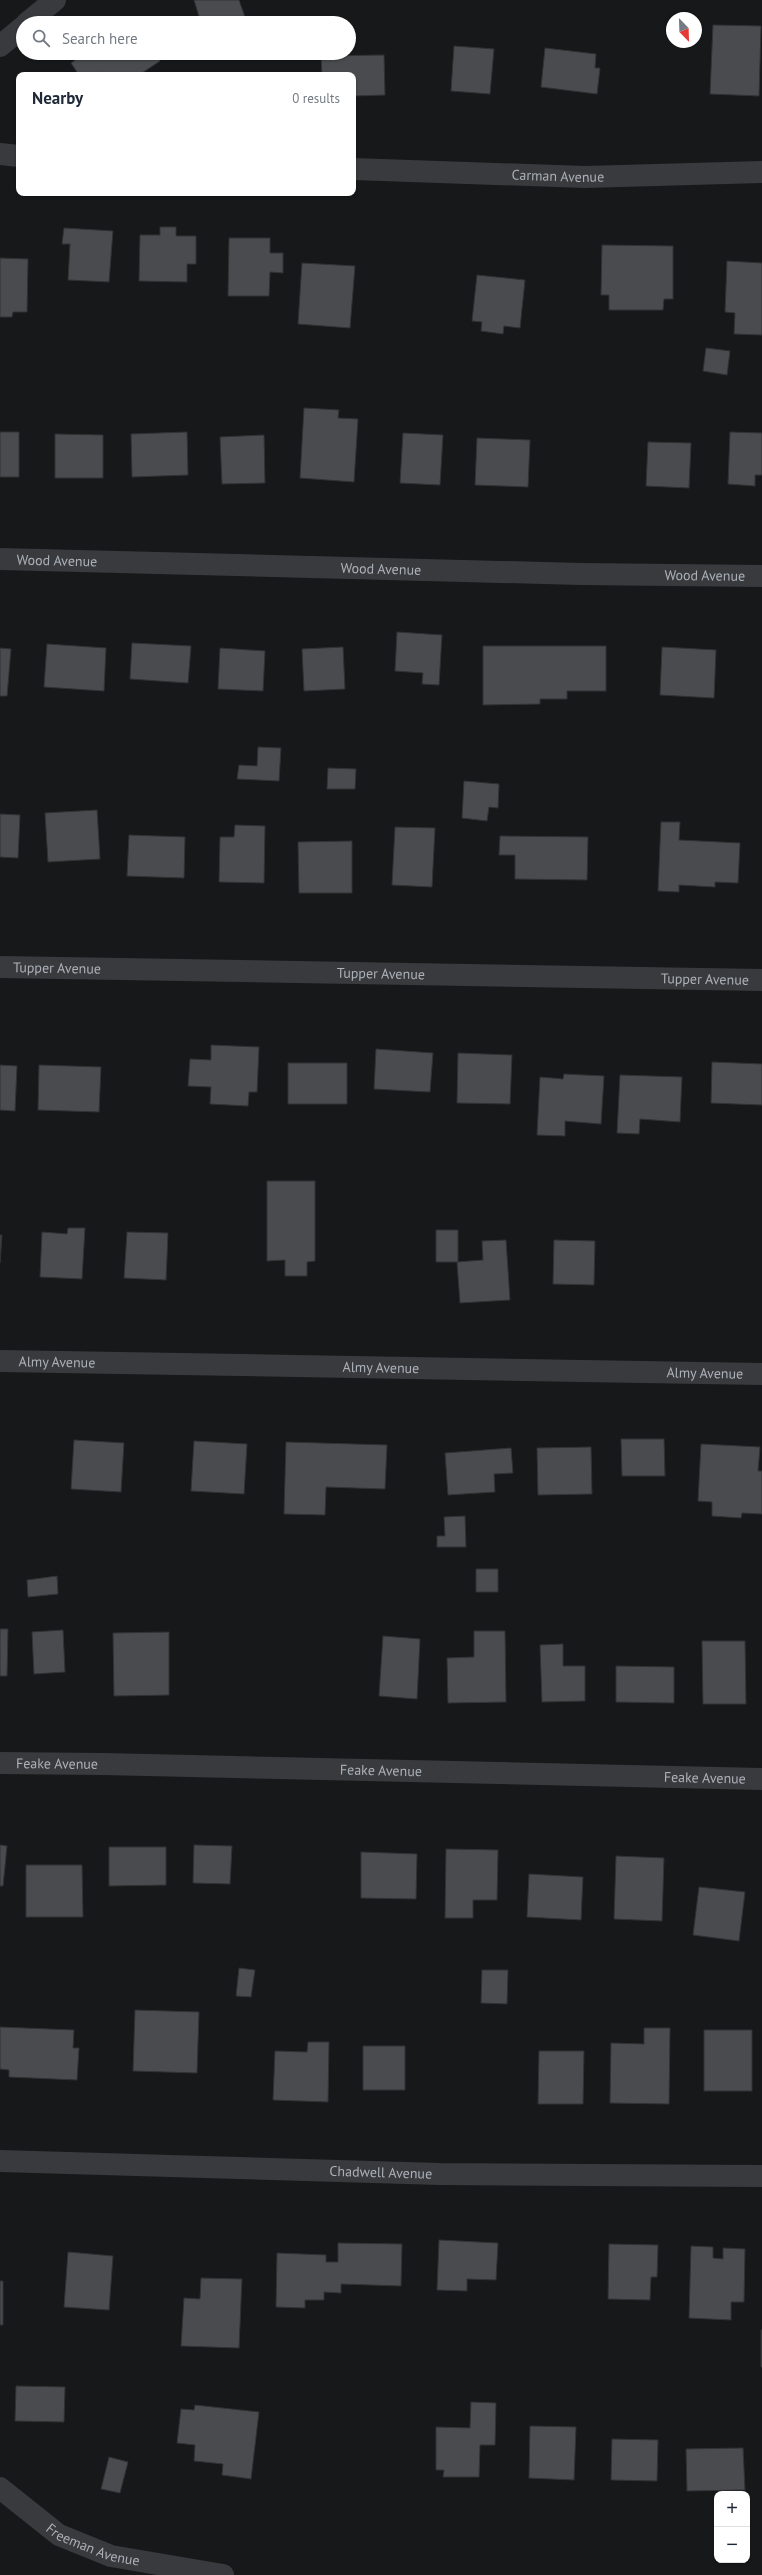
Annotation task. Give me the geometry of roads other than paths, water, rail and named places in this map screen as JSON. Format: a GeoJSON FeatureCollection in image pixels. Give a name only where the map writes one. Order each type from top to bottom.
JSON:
{"type":"FeatureCollection","features":[{"type":"Feature","properties":{"kind":"street"},"geometry":{"type":"LineString","coordinates":[[36,16],[55,0]]}},
{"type":"Feature","properties":{"kind":"street"},"geometry":{"type":"LineString","coordinates":[[0,46],[16,33]]}},
{"type":"Feature","properties":{"kind":"street"},"geometry":{"type":"LineString","coordinates":[[0,154],[16,156]]}},
{"type":"Feature","properties":{"kind":"street","name":"Carman Avenue"},"geometry":{"type":"LineString","coordinates":[[356,170],[585,177],[762,172]]}},
{"type":"Feature","properties":{"kind":"street","name":"Wood Avenue"},"geometry":{"type":"LineString","coordinates":[[0,559],[581,574],[762,576]]}},
{"type":"Feature","properties":{"kind":"street","name":"Tupper Avenue"},"geometry":{"type":"LineString","coordinates":[[0,967],[762,980]]}},
{"type":"Feature","properties":{"kind":"street","name":"Almy Avenue"},"geometry":{"type":"LineString","coordinates":[[0,1361],[762,1374]]}},
{"type":"Feature","properties":{"kind":"street","name":"Feake Avenue"},"geometry":{"type":"LineString","coordinates":[[0,1763],[762,1779]]}},
{"type":"Feature","properties":{"kind":"street","name":"Chadwell Avenue"},"geometry":{"type":"LineString","coordinates":[[0,2161],[440,2174],[762,2176]]}},
{"type":"Feature","properties":{"kind":"street","name":"Freeman Avenue"},"geometry":{"type":"LineString","coordinates":[[0,2488],[59,2535],[111,2556],[223,2575]]}}]}
